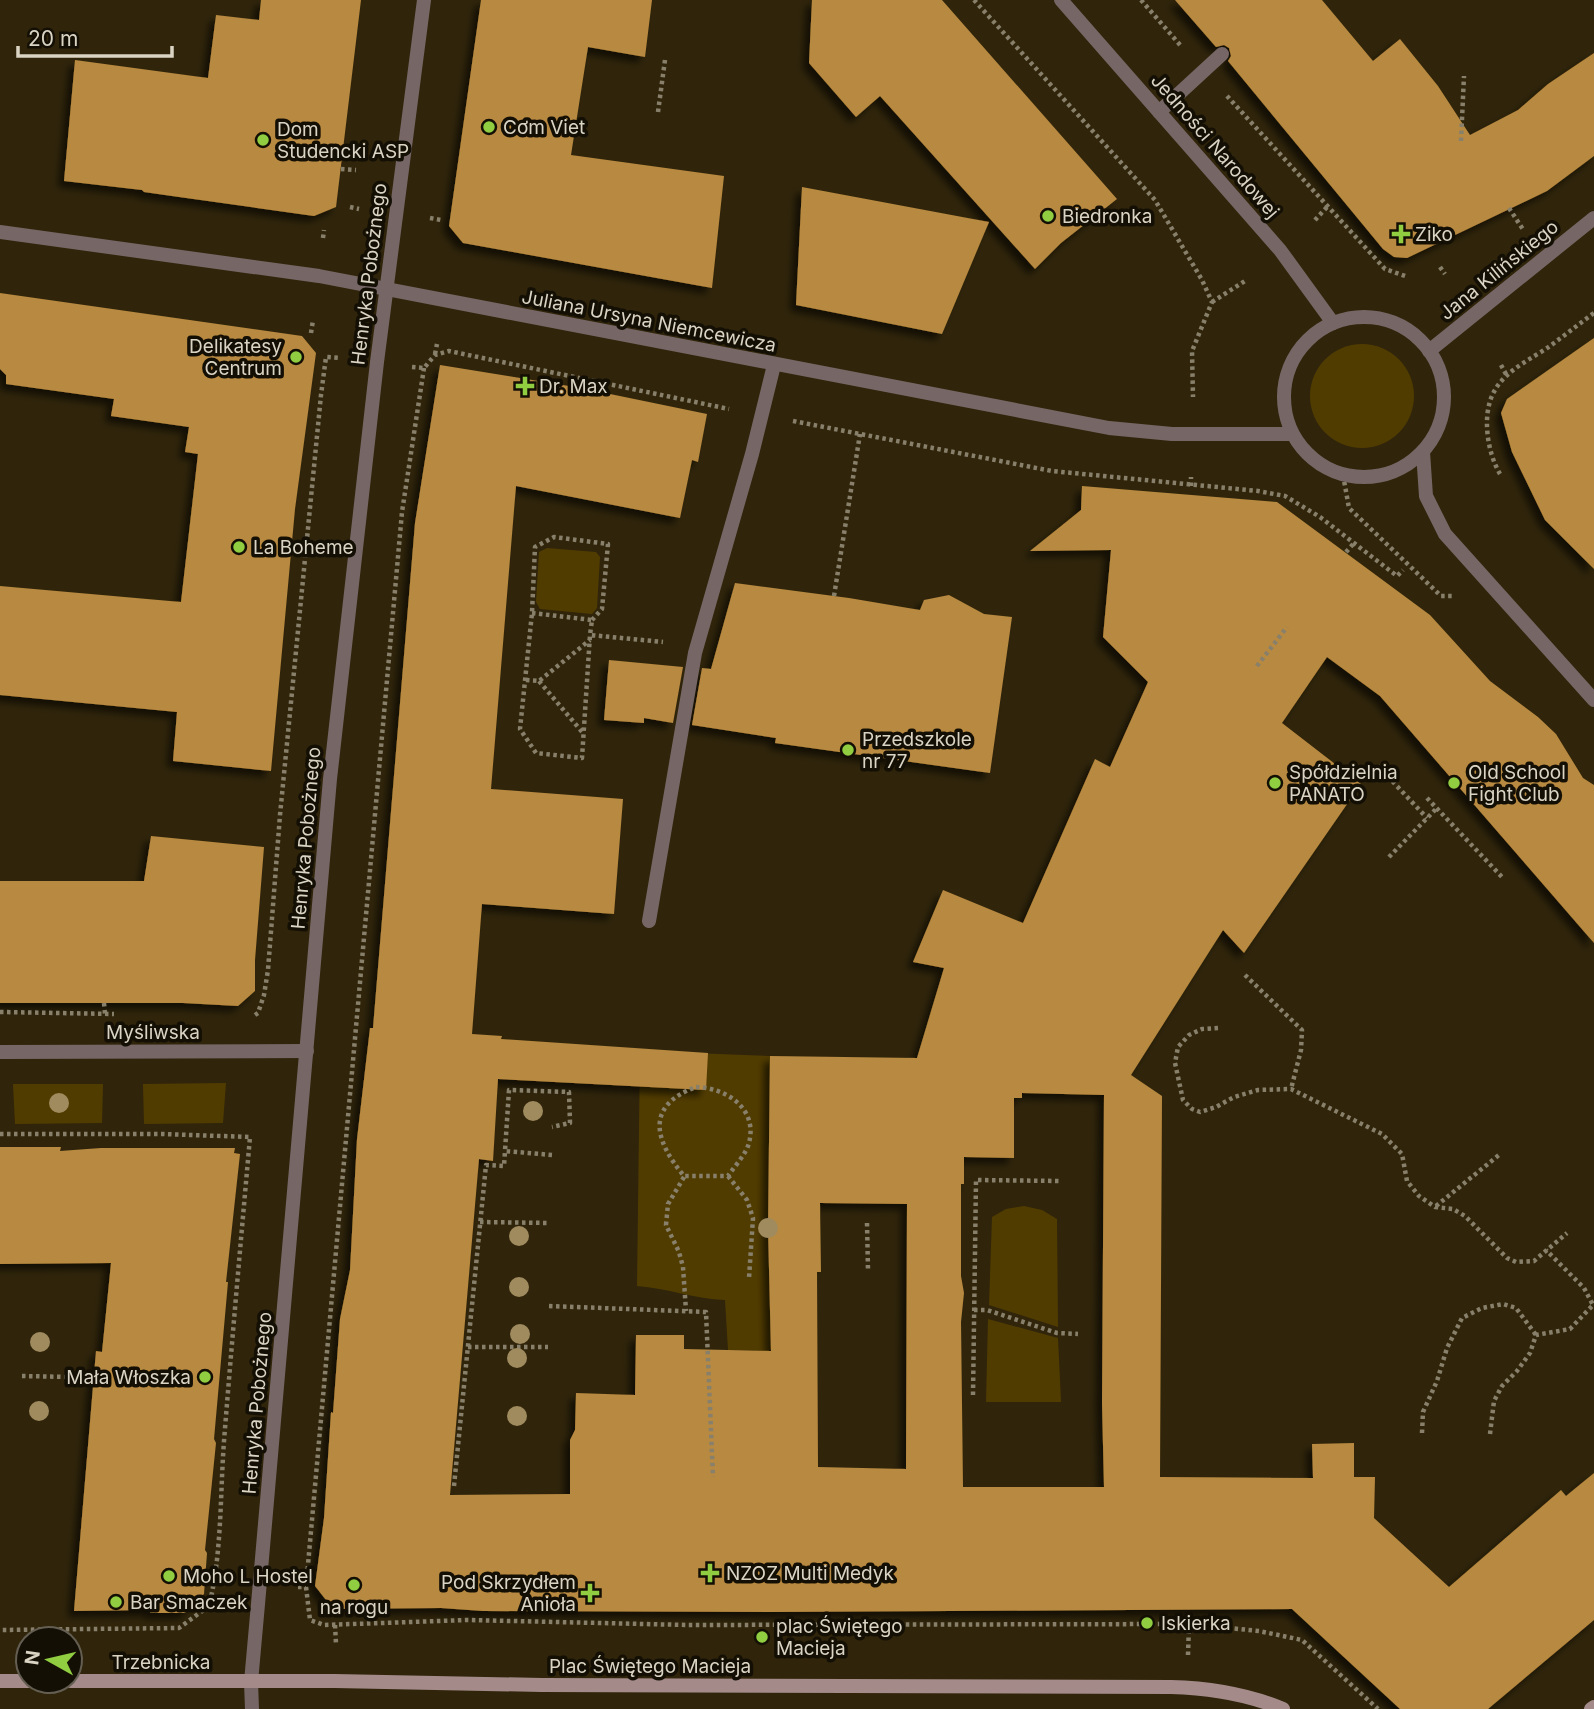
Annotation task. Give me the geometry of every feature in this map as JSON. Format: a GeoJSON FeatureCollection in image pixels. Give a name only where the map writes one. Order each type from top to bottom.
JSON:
{"type":"FeatureCollection","features":[{"type":"Feature","properties":{"kind":"street","name":"Henryka Pobożnego"},"geometry":{"type":"LineString","coordinates":[[251,1682],[330,779],[386,289],[424,0]]}},
{"type":"Feature","properties":{"kind":"street","name":"Jedności Narodowej"},"geometry":{"type":"LineString","coordinates":[[1061,0],[1280,250],[1333,323]]}},
{"type":"Feature","properties":{"kind":"street"},"geometry":{"type":"LineString","coordinates":[[1159,112],[1222,54]]}},
{"type":"Feature","properties":{"kind":"street","name":"Jana Kilińskiego"},"geometry":{"type":"LineString","coordinates":[[1429,351],[1594,218]]}},
{"type":"Feature","properties":{"kind":"street","name":"Juliana Ursyna Niemcewicza"},"geometry":{"type":"LineString","coordinates":[[0,232],[318,276],[1110,428],[1172,434],[1292,434]]}},
{"type":"Feature","properties":{"kind":"street"},"geometry":{"type":"LineString","coordinates":[[1360,317],[1389,320],[1414,334],[1429,351],[1442,378],[1444,403],[1439,428],[1423,452],[1408,464],[1388,474],[1366,477],[1343,475],[1323,467],[1305,452],[1292,434],[1284,409],[1284,382],[1294,358],[1310,337],[1333,323],[1360,317]]}},
{"type":"Feature","properties":{"kind":"street"},"geometry":{"type":"LineString","coordinates":[[649,921],[695,653],[752,454],[774,365]]}},
{"type":"Feature","properties":{"kind":"street"},"geometry":{"type":"LineString","coordinates":[[1423,452],[1426,496],[1446,534],[1594,700]]}},
{"type":"Feature","properties":{"kind":"street","name":"Myśliwska"},"geometry":{"type":"LineString","coordinates":[[0,1052],[307,1051]]}},
{"type":"Feature","properties":{"kind":"street","name":"Trzebnicka"},"geometry":{"type":"LineString","coordinates":[[84,1681],[251,1682]]}},
{"type":"Feature","properties":{"kind":"street"},"geometry":{"type":"LineString","coordinates":[[251,1682],[252,1709]]}},
{"type":"Feature","properties":{"kind":"street","name":"Plac Świętego Macieja"},"geometry":{"type":"LineString","coordinates":[[251,1682],[1186,1687],[1255,1698],[1283,1709]]}},
{"type":"Feature","properties":{"kind":"path"},"geometry":{"type":"LineString","coordinates":[[974,0],[1154,200],[1202,280],[1212,302]]}},
{"type":"Feature","properties":{"kind":"path"},"geometry":{"type":"LineString","coordinates":[[1141,0],[1385,269],[1408,277]]}},
{"type":"Feature","properties":{"kind":"path"},"geometry":{"type":"LineString","coordinates":[[658,112],[665,60]]}},
{"type":"Feature","properties":{"kind":"path"},"geometry":{"type":"LineString","coordinates":[[1461,141],[1464,76]]}},
{"type":"Feature","properties":{"kind":"path"},"geometry":{"type":"LineString","coordinates":[[341,169],[356,170]]}},
{"type":"Feature","properties":{"kind":"path"},"geometry":{"type":"LineString","coordinates":[[350,207],[359,209]]}},
{"type":"Feature","properties":{"kind":"path"},"geometry":{"type":"LineString","coordinates":[[1315,220],[1327,207]]}},
{"type":"Feature","properties":{"kind":"path"},"geometry":{"type":"LineString","coordinates":[[429,218],[441,220]]}},
{"type":"Feature","properties":{"kind":"path"},"geometry":{"type":"LineString","coordinates":[[323,239],[324,230]]}},
{"type":"Feature","properties":{"kind":"path"},"geometry":{"type":"LineString","coordinates":[[1440,267],[1446,274]]}},
{"type":"Feature","properties":{"kind":"path"},"geometry":{"type":"LineString","coordinates":[[1193,397],[1192,351],[1212,302],[1245,281]]}},
{"type":"Feature","properties":{"kind":"path"},"geometry":{"type":"LineString","coordinates":[[1500,474],[1494,463],[1488,432],[1488,414],[1494,390],[1507,376],[1594,313]]}},
{"type":"Feature","properties":{"kind":"path"},"geometry":{"type":"LineString","coordinates":[[311,333],[313,320]]}},
{"type":"Feature","properties":{"kind":"path"},"geometry":{"type":"LineString","coordinates":[[435,355],[437,344]]}},
{"type":"Feature","properties":{"kind":"path"},"geometry":{"type":"LineString","coordinates":[[252,1016],[258,1013],[268,970],[280,815],[326,356],[340,358]]}},
{"type":"Feature","properties":{"kind":"path"},"geometry":{"type":"LineString","coordinates":[[1500,365],[1507,376]]}},
{"type":"Feature","properties":{"kind":"path"},"geometry":{"type":"LineString","coordinates":[[424,368],[399,539],[306,1587],[310,1620],[324,1625],[468,1620],[688,1625],[1189,1624],[1259,1631],[1302,1640],[1378,1709]]}},
{"type":"Feature","properties":{"kind":"path"},"geometry":{"type":"LineString","coordinates":[[834,596],[860,434]]}},
{"type":"Feature","properties":{"kind":"path"},"geometry":{"type":"LineString","coordinates":[[1343,475],[1349,508],[1441,596]]}},
{"type":"Feature","properties":{"kind":"path"},"geometry":{"type":"LineString","coordinates":[[1191,478],[1191,486],[1258,491],[1285,496],[1320,517],[1397,576],[1403,570]]}},
{"type":"Feature","properties":{"kind":"path"},"geometry":{"type":"LineString","coordinates":[[554,537],[608,544],[602,609],[592,620],[582,758],[536,753],[520,729],[532,613],[535,547],[554,537]]}},
{"type":"Feature","properties":{"kind":"path"},"geometry":{"type":"LineString","coordinates":[[1346,552],[1354,543]]}},
{"type":"Feature","properties":{"kind":"path"},"geometry":{"type":"LineString","coordinates":[[532,613],[592,620]]}},
{"type":"Feature","properties":{"kind":"path"},"geometry":{"type":"LineString","coordinates":[[1257,666],[1287,627]]}},
{"type":"Feature","properties":{"kind":"path"},"geometry":{"type":"LineString","coordinates":[[526,680],[539,681],[591,637],[667,642]]}},
{"type":"Feature","properties":{"kind":"path"},"geometry":{"type":"LineString","coordinates":[[539,681],[583,734]]}},
{"type":"Feature","properties":{"kind":"path"},"geometry":{"type":"LineString","coordinates":[[1378,766],[1427,818]]}},
{"type":"Feature","properties":{"kind":"path"},"geometry":{"type":"LineString","coordinates":[[1427,798],[1502,877]]}},
{"type":"Feature","properties":{"kind":"path"},"geometry":{"type":"LineString","coordinates":[[1389,857],[1436,809]]}},
{"type":"Feature","properties":{"kind":"path"},"geometry":{"type":"LineString","coordinates":[[1244,975],[1302,1030],[1301,1050],[1291,1088]]}},
{"type":"Feature","properties":{"kind":"path"},"geometry":{"type":"LineString","coordinates":[[104,1003],[104,1014]]}},
{"type":"Feature","properties":{"kind":"path"},"geometry":{"type":"LineString","coordinates":[[1218,1028],[1202,1029],[1189,1035],[1178,1047],[1175,1063],[1183,1100],[1192,1109],[1200,1112],[1208,1110],[1234,1097],[1258,1090],[1291,1088],[1382,1134],[1402,1154],[1408,1181],[1419,1196],[1435,1207],[1453,1209],[1465,1216],[1507,1258],[1516,1262],[1534,1261],[1567,1233]]}},
{"type":"Feature","properties":{"kind":"path"},"geometry":{"type":"LineString","coordinates":[[684,1177],[665,1151],[660,1140],[660,1130],[666,1106],[683,1092],[696,1087],[712,1087],[726,1093],[739,1102],[746,1114],[750,1127],[749,1144],[728,1176]]}},
{"type":"Feature","properties":{"kind":"path"},"geometry":{"type":"LineString","coordinates":[[454,1486],[486,1164],[504,1166],[509,1090],[569,1092],[569,1123],[552,1128]]}},
{"type":"Feature","properties":{"kind":"path"},"geometry":{"type":"LineString","coordinates":[[0,1134],[162,1134],[250,1138],[213,1588],[209,1606],[179,1628],[0,1630]]}},
{"type":"Feature","properties":{"kind":"path"},"geometry":{"type":"LineString","coordinates":[[505,1151],[552,1155]]}},
{"type":"Feature","properties":{"kind":"path"},"geometry":{"type":"LineString","coordinates":[[1435,1207],[1499,1156]]}},
{"type":"Feature","properties":{"kind":"path"},"geometry":{"type":"LineString","coordinates":[[684,1177],[728,1176]]}},
{"type":"Feature","properties":{"kind":"path"},"geometry":{"type":"LineString","coordinates":[[728,1176],[747,1200],[752,1218],[749,1278]]}},
{"type":"Feature","properties":{"kind":"path"},"geometry":{"type":"LineString","coordinates":[[684,1177],[668,1204],[666,1225],[683,1267],[686,1311]]}},
{"type":"Feature","properties":{"kind":"path"},"geometry":{"type":"LineString","coordinates":[[973,1395],[976,1180],[1060,1181]]}},
{"type":"Feature","properties":{"kind":"path"},"geometry":{"type":"LineString","coordinates":[[480,1222],[550,1223]]}},
{"type":"Feature","properties":{"kind":"path"},"geometry":{"type":"LineString","coordinates":[[867,1223],[868,1270]]}},
{"type":"Feature","properties":{"kind":"path"},"geometry":{"type":"LineString","coordinates":[[1536,1335],[1570,1329],[1593,1305],[1584,1288],[1546,1250]]}},
{"type":"Feature","properties":{"kind":"path"},"geometry":{"type":"LineString","coordinates":[[1422,1433],[1423,1412],[1437,1381],[1447,1348],[1462,1318],[1482,1308],[1503,1304],[1516,1308],[1536,1335]]}},
{"type":"Feature","properties":{"kind":"path"},"geometry":{"type":"LineString","coordinates":[[549,1306],[706,1312],[713,1477]]}},
{"type":"Feature","properties":{"kind":"path"},"geometry":{"type":"LineString","coordinates":[[974,1310],[987,1310],[1057,1333],[1079,1334]]}},
{"type":"Feature","properties":{"kind":"path"},"geometry":{"type":"LineString","coordinates":[[1490,1434],[1494,1401],[1502,1386],[1530,1353],[1536,1335]]}},
{"type":"Feature","properties":{"kind":"path"},"geometry":{"type":"LineString","coordinates":[[468,1347],[548,1347]]}},
{"type":"Feature","properties":{"kind":"path"},"geometry":{"type":"LineString","coordinates":[[22,1376],[70,1377]]}},
{"type":"Feature","properties":{"kind":"path"},"geometry":{"type":"LineString","coordinates":[[298,1587],[306,1587]]}},
{"type":"Feature","properties":{"kind":"path"},"geometry":{"type":"LineString","coordinates":[[213,1588],[226,1588]]}},
{"type":"Feature","properties":{"kind":"path"},"geometry":{"type":"LineString","coordinates":[[335,1625],[336,1644]]}},
{"type":"Feature","properties":{"kind":"shaded area"},"geometry":{"type":"Polygon","coordinates":[[[1362,344],[1382,348],[1399,359],[1410,376],[1414,396],[1410,416],[1399,433],[1382,444],[1362,448],[1342,444],[1325,433],[1314,416],[1310,396],[1314,376],[1325,359],[1342,348],[1362,344]]]}},
{"type":"Feature","properties":{"kind":"shaded area"},"geometry":{"type":"Polygon","coordinates":[[[547,548],[596,552],[600,557],[597,608],[592,614],[540,609],[536,602],[539,552],[547,548]]]}},
{"type":"Feature","properties":{"kind":"shaded area"},"geometry":{"type":"Polygon","coordinates":[[[640,1051],[770,1056],[768,1228],[771,1351],[728,1350],[725,1300],[637,1286],[640,1051]]]}},
{"type":"Feature","properties":{"kind":"shaded area"},"geometry":{"type":"Polygon","coordinates":[[[226,1083],[223,1123],[144,1124],[143,1084],[226,1083]]]}},
{"type":"Feature","properties":{"kind":"shaded area"},"geometry":{"type":"Polygon","coordinates":[[[13,1084],[103,1084],[102,1123],[15,1124],[13,1084]]]}},
{"type":"Feature","properties":{"kind":"shaded area"},"geometry":{"type":"Polygon","coordinates":[[[1024,1206],[1042,1210],[1057,1219],[1058,1327],[989,1305],[992,1217],[1006,1209],[1024,1206]]]}},
{"type":"Feature","properties":{"kind":"shaded area"},"geometry":{"type":"Polygon","coordinates":[[[988,1319],[1058,1338],[1061,1402],[986,1402],[988,1319]]]}},
{"type":"Feature","properties":{"kind":"building"},"geometry":{"type":"Polygon","coordinates":[[[261,0],[361,0],[336,207],[314,216],[64,181],[75,60],[208,78],[216,15],[259,20],[261,0]]]}},
{"type":"Feature","properties":{"kind":"building"},"geometry":{"type":"Polygon","coordinates":[[[481,0],[652,0],[645,57],[588,47],[571,155],[724,176],[712,288],[463,243],[449,226],[481,0]]]}},
{"type":"Feature","properties":{"kind":"building"},"geometry":{"type":"Polygon","coordinates":[[[812,0],[942,0],[1117,199],[1061,243],[1035,269],[880,96],[856,117],[809,63],[812,0]]]}},
{"type":"Feature","properties":{"kind":"building"},"geometry":{"type":"Polygon","coordinates":[[[1175,0],[1322,0],[1373,61],[1400,39],[1438,86],[1470,135],[1518,110],[1548,84],[1594,53],[1594,156],[1547,191],[1407,258],[1394,257],[1383,249],[1228,61],[1231,56],[1229,48],[1224,45],[1216,47],[1175,0]]]}},
{"type":"Feature","properties":{"kind":"building"},"geometry":{"type":"Polygon","coordinates":[[[802,187],[989,222],[942,334],[796,305],[802,187]]]}},
{"type":"Feature","properties":{"kind":"building","name":"La Boheme"},"geometry":{"type":"Polygon","coordinates":[[[0,293],[302,336],[316,353],[295,509],[271,771],[173,761],[177,712],[0,695],[0,586],[181,602],[198,454],[185,452],[189,427],[111,416],[114,399],[6,384],[6,375],[0,369],[0,293]]]}},
{"type":"Feature","properties":{"kind":"building"},"geometry":{"type":"Polygon","coordinates":[[[1594,338],[1594,569],[1545,520],[1512,452],[1501,413],[1507,399],[1594,338]]]}},
{"type":"Feature","properties":{"kind":"building"},"geometry":{"type":"Polygon","coordinates":[[[440,365],[581,388],[707,414],[698,462],[692,460],[680,518],[516,486],[491,789],[623,799],[614,914],[482,904],[472,1034],[502,1036],[501,1039],[708,1053],[706,1090],[498,1079],[493,1161],[479,1159],[450,1495],[570,1494],[570,1440],[575,1430],[576,1393],[635,1395],[636,1335],[684,1335],[684,1349],[771,1351],[768,1228],[770,1056],[917,1058],[944,968],[913,962],[943,890],[1023,923],[1095,759],[1110,767],[1148,682],[1103,637],[1111,550],[1030,551],[1081,510],[1082,486],[1277,502],[1430,615],[1490,681],[1556,734],[1583,778],[1594,785],[1594,943],[1380,696],[1327,657],[1282,723],[1361,784],[1244,953],[1223,930],[1131,1075],[1162,1096],[1160,1477],[1313,1478],[1312,1444],[1354,1443],[1354,1477],[1375,1477],[1374,1518],[1449,1587],[1561,1490],[1566,1496],[1594,1473],[1594,1620],[1488,1709],[1400,1709],[1292,1609],[772,1612],[333,1609],[315,1586],[324,1518],[340,1319],[350,1270],[357,1139],[370,1028],[373,1028],[415,523],[440,365]],[[1022,1093],[1022,1098],[1014,1098],[1014,1158],[964,1157],[964,1184],[961,1184],[961,1276],[964,1293],[961,1322],[963,1487],[1104,1487],[1104,1095],[1022,1093]],[[820,1203],[821,1272],[817,1272],[818,1467],[906,1469],[907,1204],[820,1203]]]}},
{"type":"Feature","properties":{"kind":"building"},"geometry":{"type":"Polygon","coordinates":[[[735,583],[920,610],[924,600],[949,595],[984,614],[1012,617],[990,773],[775,743],[776,738],[692,725],[702,668],[711,669],[735,583]]]}},
{"type":"Feature","properties":{"kind":"building"},"geometry":{"type":"Polygon","coordinates":[[[609,660],[683,667],[673,723],[644,718],[644,723],[604,720],[609,660]]]}},
{"type":"Feature","properties":{"kind":"building"},"geometry":{"type":"Polygon","coordinates":[[[151,836],[264,847],[255,991],[238,1006],[183,1003],[0,1003],[0,881],[144,881],[151,836]]]}},
{"type":"Feature","properties":{"kind":"building"},"geometry":{"type":"Polygon","coordinates":[[[0,1147],[61,1147],[60,1151],[101,1148],[235,1148],[234,1153],[240,1154],[226,1282],[204,1594],[185,1613],[150,1613],[150,1610],[74,1611],[96,1351],[102,1352],[111,1263],[0,1264],[0,1147]]]}},
{"type":"Feature","properties":{"kind":"place","name":"Cơm Viet"},"geometry":{"type":"Point","coordinates":[489,127]}},
{"type":"Feature","properties":{"kind":"place","name":"Dom Studencki ASP"},"geometry":{"type":"Point","coordinates":[263,140]}},
{"type":"Feature","properties":{"kind":"place","name":"Biedronka"},"geometry":{"type":"Point","coordinates":[1048,216]}},
{"type":"Feature","properties":{"kind":"place","name":"Ziko"},"geometry":{"type":"Point","coordinates":[1401,234]}},
{"type":"Feature","properties":{"kind":"place","name":"Delikatesy Centrum"},"geometry":{"type":"Point","coordinates":[296,357]}},
{"type":"Feature","properties":{"kind":"place","name":"Dr. Max"},"geometry":{"type":"Point","coordinates":[525,386]}},
{"type":"Feature","properties":{"kind":"place","name":"La Boheme"},"geometry":{"type":"Point","coordinates":[239,547]}},
{"type":"Feature","properties":{"kind":"place","name":"Przedszkole nr 77"},"geometry":{"type":"Point","coordinates":[848,750]}},
{"type":"Feature","properties":{"kind":"place","name":"Spółdzielnia PANATO"},"geometry":{"type":"Point","coordinates":[1275,783]}},
{"type":"Feature","properties":{"kind":"place","name":"Old School Fight Club"},"geometry":{"type":"Point","coordinates":[1454,783]}},
{"type":"Feature","properties":{"kind":"place","name":"Mała Włoszka"},"geometry":{"type":"Point","coordinates":[205,1377]}},
{"type":"Feature","properties":{"kind":"place","name":"NZOZ Multi Medyk"},"geometry":{"type":"Point","coordinates":[710,1573]}},
{"type":"Feature","properties":{"kind":"place","name":"Moho L Hostel"},"geometry":{"type":"Point","coordinates":[169,1576]}},
{"type":"Feature","properties":{"kind":"place","name":"na rogu"},"geometry":{"type":"Point","coordinates":[354,1585]}},
{"type":"Feature","properties":{"kind":"place","name":"Pod Skrzydłem Anioła"},"geometry":{"type":"Point","coordinates":[590,1593]}},
{"type":"Feature","properties":{"kind":"place","name":"Bar Smaczek"},"geometry":{"type":"Point","coordinates":[116,1602]}},
{"type":"Feature","properties":{"kind":"place","name":"Iskierka"},"geometry":{"type":"Point","coordinates":[1147,1623]}},
{"type":"Feature","properties":{"kind":"place","name":"plac Świętego Macieja"},"geometry":{"type":"Point","coordinates":[762,1637]}}]}
